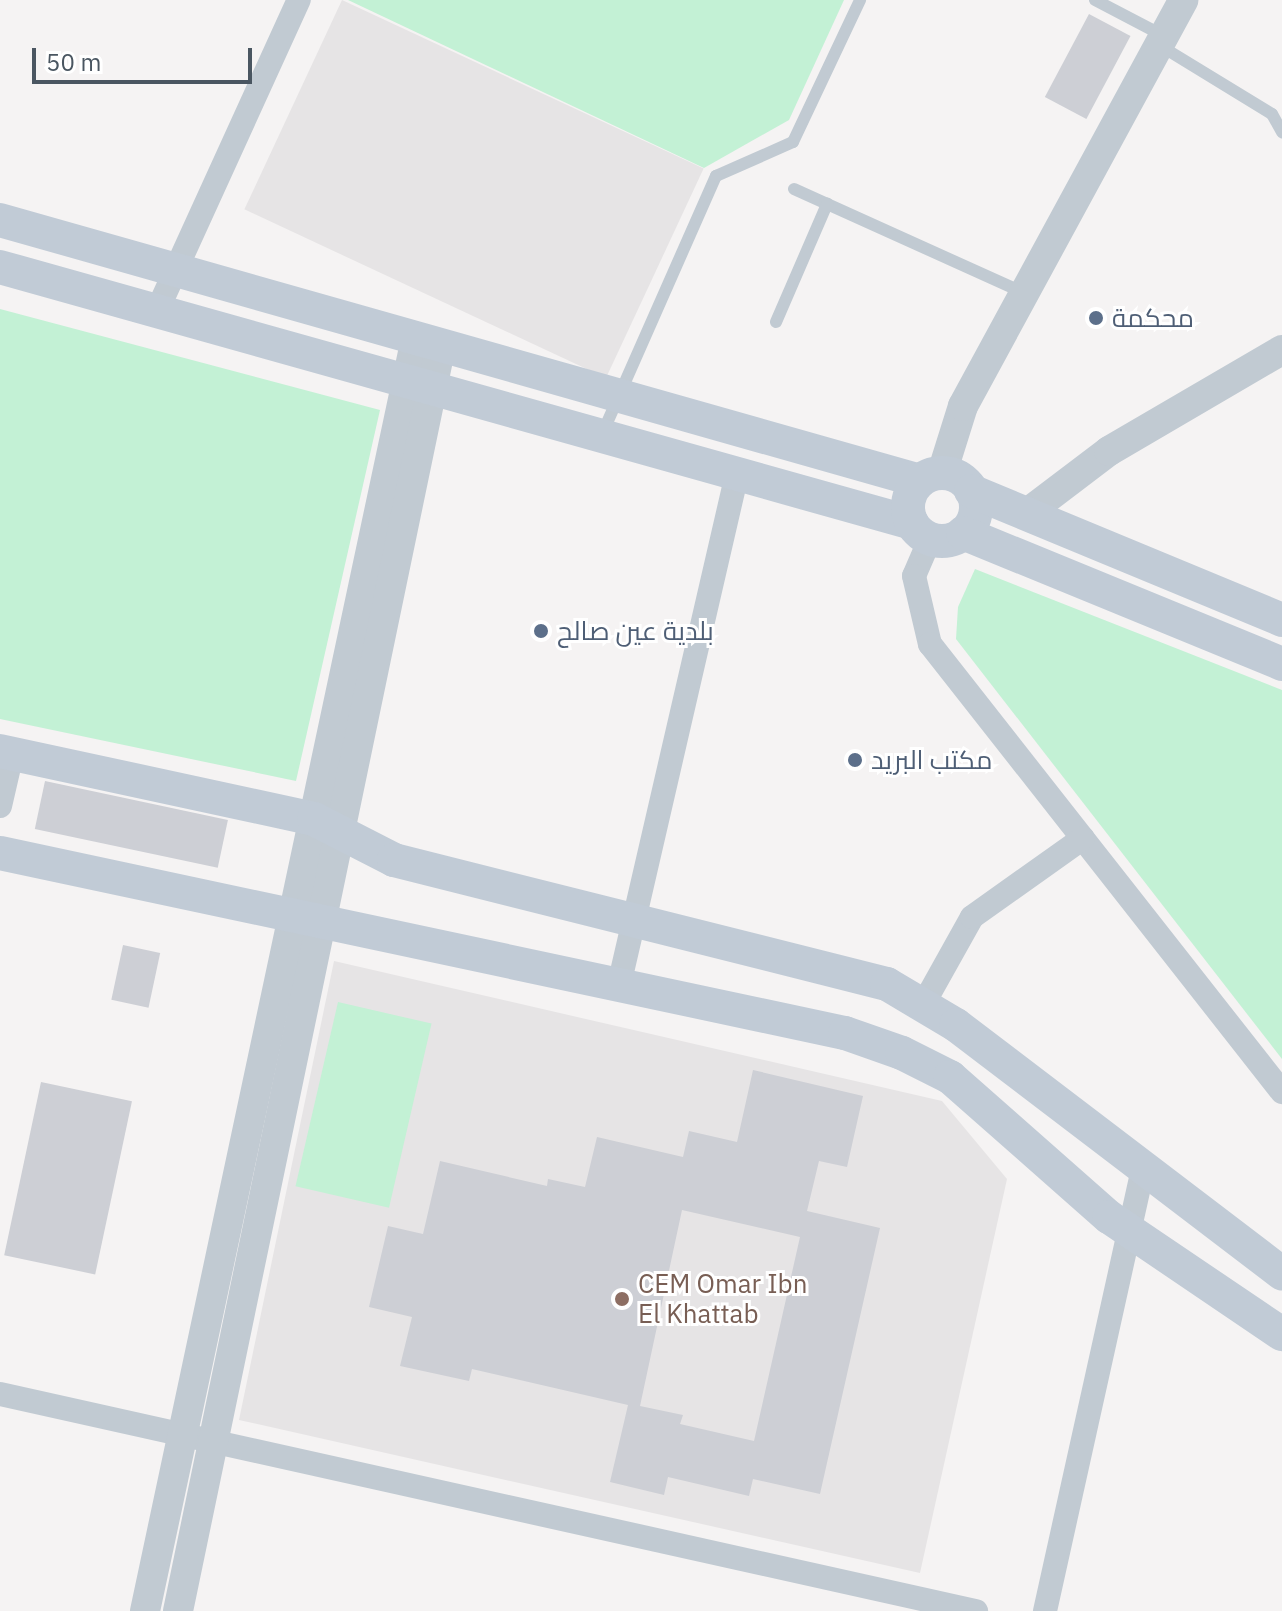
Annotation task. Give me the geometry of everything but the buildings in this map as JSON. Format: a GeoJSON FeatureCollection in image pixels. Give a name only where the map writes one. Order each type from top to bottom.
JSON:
{"type":"FeatureCollection","features":[{"type":"Feature","properties":{"kind":"main road"},"geometry":{"type":"LineString","coordinates":[[0,220],[619,395],[931,477],[1282,620]]}},
{"type":"Feature","properties":{"kind":"main road"},"geometry":{"type":"LineString","coordinates":[[0,267],[737,474],[921,531],[963,533],[1282,664]]}},
{"type":"Feature","properties":{"kind":"main road"},"geometry":{"type":"LineString","coordinates":[[921,531],[908,501],[931,477]]}},
{"type":"Feature","properties":{"kind":"main road"},"geometry":{"type":"LineString","coordinates":[[963,533],[975,514],[971,491]]}},
{"type":"Feature","properties":{"kind":"main road"},"geometry":{"type":"LineString","coordinates":[[6,753],[327,826],[394,860],[887,984],[924,1003],[956,1025],[1282,1273]]}},
{"type":"Feature","properties":{"kind":"main road"},"geometry":{"type":"LineString","coordinates":[[0,853],[845,1033],[932,1068],[1129,1232],[1282,1334]]}},
{"type":"Feature","properties":{"kind":"main road"},"geometry":{"type":"LineString","coordinates":[[932,1068],[956,1025]]}},
{"type":"Feature","properties":{"kind":"street"},"geometry":{"type":"LineString","coordinates":[[157,311],[299,0]]}},
{"type":"Feature","properties":{"kind":"street"},"geometry":{"type":"LineString","coordinates":[[931,477],[963,406],[1183,0]]}},
{"type":"Feature","properties":{"kind":"street"},"geometry":{"type":"LineString","coordinates":[[145,1611],[183,1434],[307,919],[428,341]]}},
{"type":"Feature","properties":{"kind":"street"},"geometry":{"type":"LineString","coordinates":[[1026,514],[1109,451],[1282,350]]}},
{"type":"Feature","properties":{"kind":"street"},"geometry":{"type":"LineString","coordinates":[[619,985],[737,474]]}},
{"type":"Feature","properties":{"kind":"street"},"geometry":{"type":"LineString","coordinates":[[921,531],[914,576],[930,644],[1282,1092]]}},
{"type":"Feature","properties":{"kind":"street"},"geometry":{"type":"LineString","coordinates":[[0,806],[6,753]]}},
{"type":"Feature","properties":{"kind":"street"},"geometry":{"type":"LineString","coordinates":[[924,1003],[972,917],[1083,838]]}},
{"type":"Feature","properties":{"kind":"street"},"geometry":{"type":"LineString","coordinates":[[178,1611],[213,1441],[307,919]]}},
{"type":"Feature","properties":{"kind":"street"},"geometry":{"type":"LineString","coordinates":[[1045,1611],[1143,1170]]}},
{"type":"Feature","properties":{"kind":"street"},"geometry":{"type":"LineString","coordinates":[[0,1394],[976,1611]]}},
{"type":"Feature","properties":{"kind":"lane"},"geometry":{"type":"LineString","coordinates":[[601,436],[716,176],[793,142],[860,0]]}},
{"type":"Feature","properties":{"kind":"lane"},"geometry":{"type":"LineString","coordinates":[[1095,0],[1272,114],[1282,132]]}},
{"type":"Feature","properties":{"kind":"lane"},"geometry":{"type":"LineString","coordinates":[[794,189],[1024,293]]}},
{"type":"Feature","properties":{"kind":"lane"},"geometry":{"type":"LineString","coordinates":[[776,322],[827,204]]}},
{"type":"Feature","properties":{"kind":"shaded area"},"geometry":{"type":"Polygon","coordinates":[[[342,0],[704,169],[606,378],[244,209],[342,0]]]}},
{"type":"Feature","properties":{"kind":"shaded area","name":"CEM Omar Ibn El Khattab"},"geometry":{"type":"Polygon","coordinates":[[[334,961],[942,1101],[1007,1179],[920,1573],[239,1420],[334,961]]]}},
{"type":"Feature","properties":{"kind":"green space"},"geometry":{"type":"Polygon","coordinates":[[[348,0],[844,0],[789,120],[704,168],[348,0]]]}},
{"type":"Feature","properties":{"kind":"green space"},"geometry":{"type":"Polygon","coordinates":[[[0,309],[380,410],[296,781],[0,719],[0,309]]]}},
{"type":"Feature","properties":{"kind":"green space"},"geometry":{"type":"Polygon","coordinates":[[[975,569],[1282,690],[1282,1059],[956,639],[958,607],[975,569]]]}},
{"type":"Feature","properties":{"kind":"green space"},"geometry":{"type":"Polygon","coordinates":[[[338,1002],[432,1024],[389,1208],[295,1186],[338,1002]]]}},
{"type":"Feature","properties":{"kind":"place","name":"محكمة"},"geometry":{"type":"Point","coordinates":[1096,318]}},
{"type":"Feature","properties":{"kind":"place","name":"بلدية عين صالح"},"geometry":{"type":"Point","coordinates":[541,631]}},
{"type":"Feature","properties":{"kind":"place","name":"مكتب البريد"},"geometry":{"type":"Point","coordinates":[855,760]}},
{"type":"Feature","properties":{"kind":"place","name":"CEM Omar Ibn El Khattab"},"geometry":{"type":"Point","coordinates":[622,1299]}}]}
